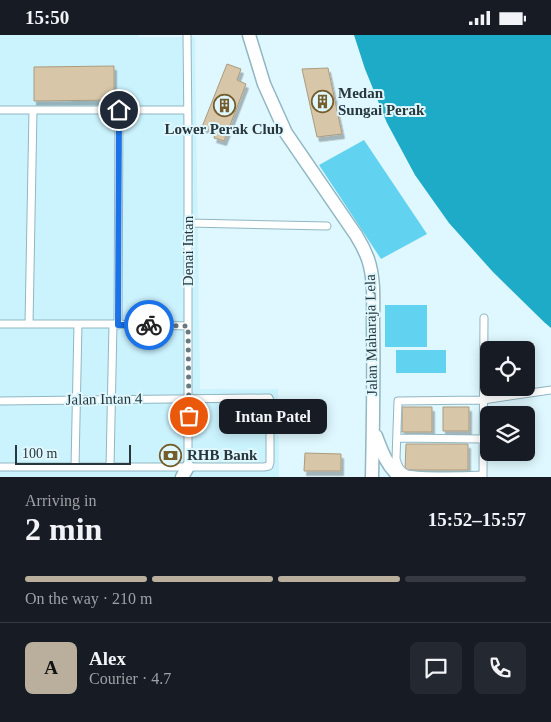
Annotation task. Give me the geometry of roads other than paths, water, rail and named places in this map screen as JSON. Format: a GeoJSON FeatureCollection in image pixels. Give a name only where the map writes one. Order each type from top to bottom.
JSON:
{"type":"FeatureCollection","features":[{"type":"Feature","properties":{"kind":"highway","name":"Jalan Maharaja Lela"},"geometry":{"type":"LineString","coordinates":[[249,35],[264,84],[292,143],[356,235],[368,260],[373,303],[374,349],[372,477]]}},
{"type":"Feature","properties":{"kind":"highway","name":"Jalan Maharaja Lela"},"geometry":{"type":"LineString","coordinates":[[258,35],[270,83],[272,100]]}},
{"type":"Feature","properties":{"kind":"highway"},"geometry":{"type":"LineString","coordinates":[[373,427],[387,463],[400,477]]}},
{"type":"Feature","properties":{"kind":"street","name":"Denai Intan"},"geometry":{"type":"LineString","coordinates":[[185,472],[189,398],[187,35]]}},
{"type":"Feature","properties":{"kind":"street"},"geometry":{"type":"LineString","coordinates":[[0,110],[187,110]]}},
{"type":"Feature","properties":{"kind":"street"},"geometry":{"type":"LineString","coordinates":[[29,324],[32,110]]}},
{"type":"Feature","properties":{"kind":"street"},"geometry":{"type":"LineString","coordinates":[[110,467],[119,110]]}},
{"type":"Feature","properties":{"kind":"street"},"geometry":{"type":"LineString","coordinates":[[188,223],[327,227]]}},
{"type":"Feature","properties":{"kind":"street"},"geometry":{"type":"LineString","coordinates":[[483,406],[484,318]]}},
{"type":"Feature","properties":{"kind":"street"},"geometry":{"type":"LineString","coordinates":[[0,324],[188,326]]}},
{"type":"Feature","properties":{"kind":"street"},"geometry":{"type":"LineString","coordinates":[[75,467],[78,324]]}},
{"type":"Feature","properties":{"kind":"street"},"geometry":{"type":"LineString","coordinates":[[483,461],[483,476],[425,477],[408,475],[402,471],[398,467],[396,459],[398,401],[483,400],[551,390]]}},
{"type":"Feature","properties":{"kind":"street","name":"Jalan Intan 4"},"geometry":{"type":"LineString","coordinates":[[0,401],[189,398],[269,399],[270,462],[268,466],[185,472]]}},
{"type":"Feature","properties":{"kind":"street"},"geometry":{"type":"LineString","coordinates":[[397,438],[480,439]]}},
{"type":"Feature","properties":{"kind":"street"},"geometry":{"type":"LineString","coordinates":[[0,467],[110,467],[185,472]]}},
{"type":"Feature","properties":{"kind":"place","name":"Medan Sungai Perak"},"geometry":{"type":"Point","coordinates":[322,102]}},
{"type":"Feature","properties":{"kind":"place","name":"Lower Perak Club"},"geometry":{"type":"Point","coordinates":[224,106]}},
{"type":"Feature","properties":{"kind":"place","name":"Intan Patel"},"geometry":{"type":"Point","coordinates":[189,416]}},
{"type":"Feature","properties":{"kind":"place","name":"RHB Bank"},"geometry":{"type":"Point","coordinates":[171,455]}}]}
